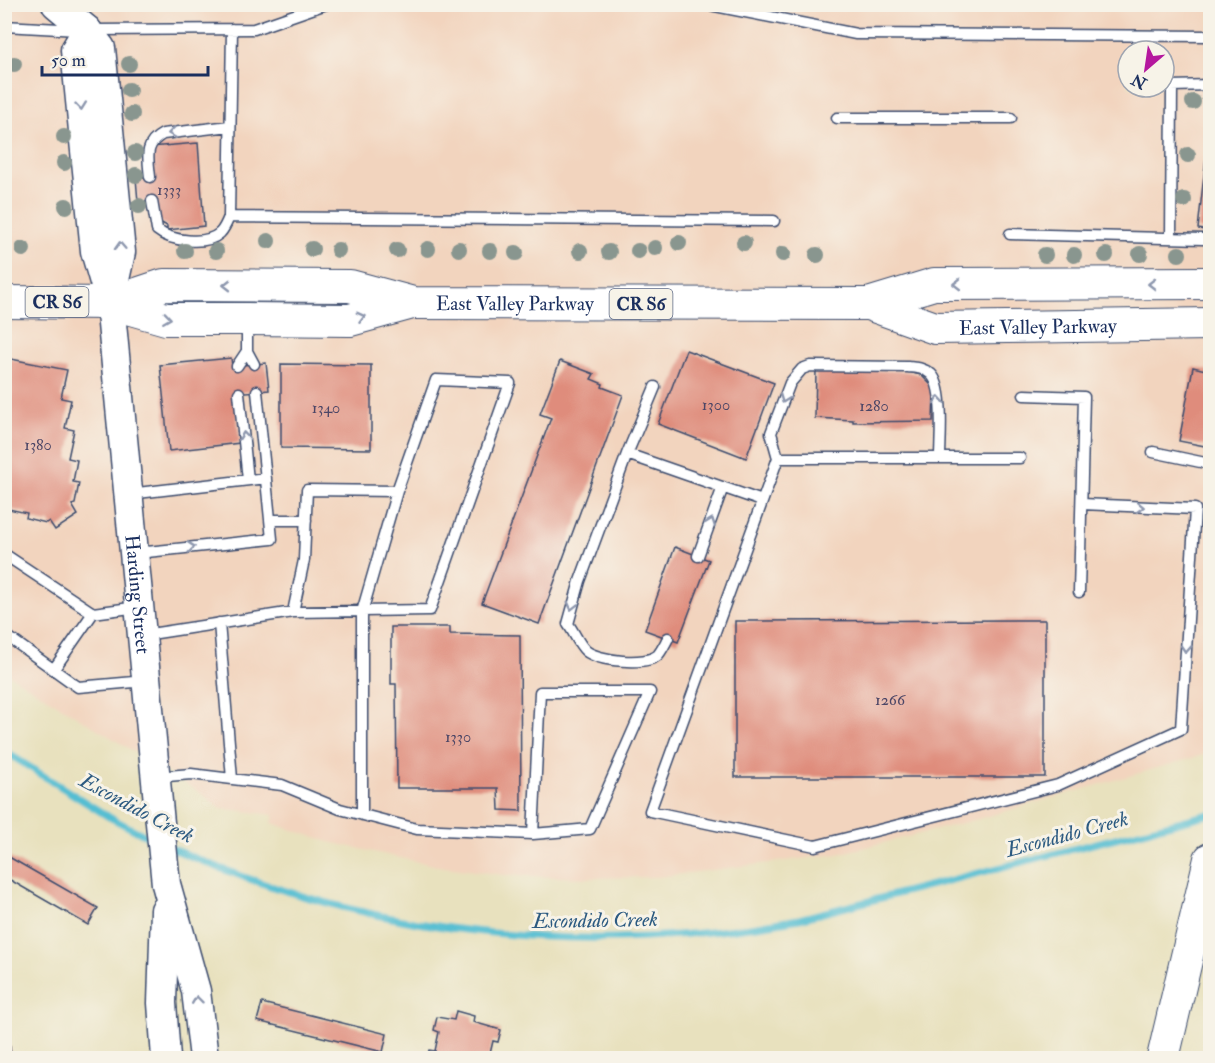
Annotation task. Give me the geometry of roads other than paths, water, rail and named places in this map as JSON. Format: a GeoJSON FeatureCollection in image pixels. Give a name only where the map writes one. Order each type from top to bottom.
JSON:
{"type":"FeatureCollection","features":[{"type":"Feature","properties":{"kind":"main road","name":"East Valley Parkway"},"geometry":{"type":"LineString","coordinates":[[110,303],[164,285],[350,286],[413,303],[868,304],[934,284],[1210,283]]}},
{"type":"Feature","properties":{"kind":"main road","name":"East Valley Parkway"},"geometry":{"type":"LineString","coordinates":[[4,302],[110,303],[166,319],[350,320],[413,303]]}},
{"type":"Feature","properties":{"kind":"main road","name":"East Valley Parkway"},"geometry":{"type":"LineString","coordinates":[[868,304],[935,328],[1210,324]]}},
{"type":"Feature","properties":{"kind":"main road"},"geometry":{"type":"LineString","coordinates":[[1162,1059],[1210,859]]}},
{"type":"Feature","properties":{"kind":"street"},"geometry":{"type":"LineString","coordinates":[[56,4],[87,30]]}},
{"type":"Feature","properties":{"kind":"street","name":"Harding Street"},"geometry":{"type":"LineString","coordinates":[[87,30],[101,48],[121,252],[110,303],[166,884],[162,1004],[166,1059]]}},
{"type":"Feature","properties":{"kind":"street","name":"Harding Street"},"geometry":{"type":"LineString","coordinates":[[166,884],[196,991],[204,1059]]}},
{"type":"Feature","properties":{"kind":"lane"},"geometry":{"type":"LineString","coordinates":[[4,26],[87,30],[254,29],[326,4]]}},
{"type":"Feature","properties":{"kind":"lane"},"geometry":{"type":"LineString","coordinates":[[705,4],[856,34],[1210,36]]}},
{"type":"Feature","properties":{"kind":"lane"},"geometry":{"type":"LineString","coordinates":[[152,201],[157,230],[169,238],[212,237],[219,234],[229,217],[231,29]]}},
{"type":"Feature","properties":{"kind":"lane"},"geometry":{"type":"LineString","coordinates":[[1171,238],[1172,86],[1210,85]]}},
{"type":"Feature","properties":{"kind":"lane"},"geometry":{"type":"LineString","coordinates":[[837,118],[1011,118]]}},
{"type":"Feature","properties":{"kind":"lane"},"geometry":{"type":"LineString","coordinates":[[150,177],[147,150],[154,138],[163,134],[230,126]]}},
{"type":"Feature","properties":{"kind":"lane"},"geometry":{"type":"LineString","coordinates":[[229,217],[774,221]]}},
{"type":"Feature","properties":{"kind":"lane"},"geometry":{"type":"LineString","coordinates":[[1010,234],[1203,239]]}},
{"type":"Feature","properties":{"kind":"lane"},"geometry":{"type":"LineString","coordinates":[[247,319],[247,351],[254,364]]}},
{"type":"Feature","properties":{"kind":"lane"},"geometry":{"type":"LineString","coordinates":[[237,366],[247,351]]}},
{"type":"Feature","properties":{"kind":"lane"},"geometry":{"type":"LineString","coordinates":[[940,458],[938,387],[933,375],[923,368],[810,366],[795,375],[771,433],[778,458],[650,811],[815,846],[1058,785],[1181,729],[1195,509],[1082,504]]}},
{"type":"Feature","properties":{"kind":"lane"},"geometry":{"type":"LineString","coordinates":[[141,636],[293,612],[362,612],[430,610],[510,383],[436,380],[397,491],[362,612],[362,814]]}},
{"type":"Feature","properties":{"kind":"lane"},"geometry":{"type":"LineString","coordinates":[[655,387],[591,551],[568,624],[584,649],[596,657],[628,661],[649,659],[657,656],[668,639]]}},
{"type":"Feature","properties":{"kind":"lane"},"geometry":{"type":"LineString","coordinates":[[133,554],[272,539],[257,391]]}},
{"type":"Feature","properties":{"kind":"lane"},"geometry":{"type":"LineString","coordinates":[[239,393],[248,480]]}},
{"type":"Feature","properties":{"kind":"lane"},"geometry":{"type":"LineString","coordinates":[[1024,395],[1084,397],[1079,592]]}},
{"type":"Feature","properties":{"kind":"lane"},"geometry":{"type":"LineString","coordinates":[[1153,452],[1210,464]]}},
{"type":"Feature","properties":{"kind":"lane"},"geometry":{"type":"LineString","coordinates":[[627,454],[762,501]]}},
{"type":"Feature","properties":{"kind":"lane"},"geometry":{"type":"LineString","coordinates":[[778,458],[1020,458]]}},
{"type":"Feature","properties":{"kind":"lane"},"geometry":{"type":"LineString","coordinates":[[127,494],[266,478]]}},
{"type":"Feature","properties":{"kind":"lane"},"geometry":{"type":"LineString","coordinates":[[698,556],[723,487]]}},
{"type":"Feature","properties":{"kind":"lane"},"geometry":{"type":"LineString","coordinates":[[293,612],[304,560],[307,490],[397,491]]}},
{"type":"Feature","properties":{"kind":"lane"},"geometry":{"type":"LineString","coordinates":[[270,520],[306,520]]}},
{"type":"Feature","properties":{"kind":"lane"},"geometry":{"type":"LineString","coordinates":[[4,554],[93,613],[138,607]]}},
{"type":"Feature","properties":{"kind":"lane"},"geometry":{"type":"LineString","coordinates":[[54,669],[93,613]]}},
{"type":"Feature","properties":{"kind":"lane"},"geometry":{"type":"LineString","coordinates":[[219,623],[232,779]]}},
{"type":"Feature","properties":{"kind":"lane"},"geometry":{"type":"LineString","coordinates":[[4,634],[78,687],[146,681]]}},
{"type":"Feature","properties":{"kind":"lane"},"geometry":{"type":"LineString","coordinates":[[156,782],[191,774],[282,785],[340,809],[417,828],[533,834],[590,829],[650,692],[540,692],[533,834]]}},
{"type":"Feature","properties":{"kind":"waterway","name":"Escondido Creek"},"geometry":{"type":"LineString","coordinates":[[4,751],[109,817],[154,840]]}},
{"type":"Feature","properties":{"kind":"waterway","name":"Escondido Creek"},"geometry":{"type":"LineString","coordinates":[[169,847],[245,878],[323,902],[400,920],[479,932],[558,938],[638,937],[718,931],[799,919],[1210,814]]}}]}
